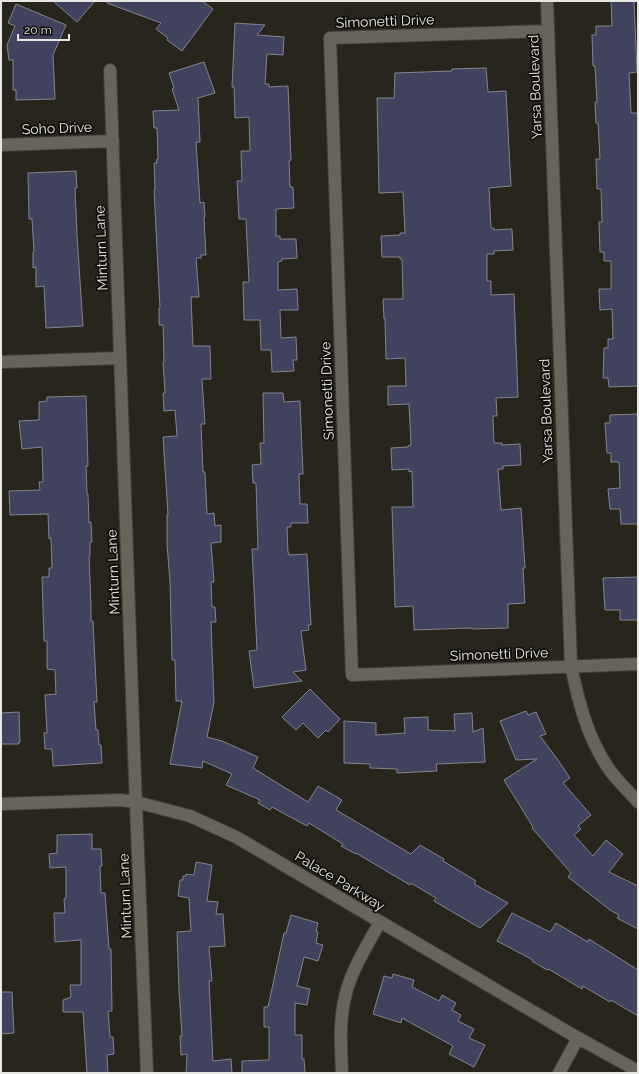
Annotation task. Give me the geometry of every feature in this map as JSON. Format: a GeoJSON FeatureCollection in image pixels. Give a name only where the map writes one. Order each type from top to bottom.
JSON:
{"type":"FeatureCollection","features":[{"type":"Feature","properties":{"kind":"street","name":"Yarsa Boulevard"},"geometry":{"type":"LineString","coordinates":[[547,1],[571,666],[579,705],[593,742],[611,772],[638,802]]}},
{"type":"Feature","properties":{"kind":"street","name":"Simonetti Drive"},"geometry":{"type":"LineString","coordinates":[[548,31],[330,38],[352,675],[638,664]]}},
{"type":"Feature","properties":{"kind":"street","name":"Minturn Lane"},"geometry":{"type":"LineString","coordinates":[[110,70],[147,1073]]}},
{"type":"Feature","properties":{"kind":"street","name":"Soho Drive"},"geometry":{"type":"LineString","coordinates":[[1,145],[113,141]]}},
{"type":"Feature","properties":{"kind":"street"},"geometry":{"type":"LineString","coordinates":[[1,362],[120,358]]}},
{"type":"Feature","properties":{"kind":"street","name":"Palace Parkway"},"geometry":{"type":"LineString","coordinates":[[1,804],[112,800],[136,802],[190,816],[236,837],[578,1038],[638,1071]]}},
{"type":"Feature","properties":{"kind":"street"},"geometry":{"type":"LineString","coordinates":[[342,1073],[341,1030],[345,996],[355,968],[380,922]]}},
{"type":"Feature","properties":{"kind":"street"},"geometry":{"type":"LineString","coordinates":[[559,1073],[578,1038]]}},
{"type":"Feature","properties":{"kind":"building"},"geometry":{"type":"Polygon","coordinates":[[[53,1],[95,1],[77,22],[53,1]]]}},
{"type":"Feature","properties":{"kind":"building"},"geometry":{"type":"Polygon","coordinates":[[[107,1],[202,1],[213,9],[182,51],[167,40],[168,38],[156,29],[161,23],[107,3],[107,1]]]}},
{"type":"Feature","properties":{"kind":"building"},"geometry":{"type":"Polygon","coordinates":[[[611,1],[634,1],[637,72],[629,73],[631,113],[638,113],[638,386],[609,387],[608,378],[603,378],[604,348],[608,348],[608,339],[613,339],[612,309],[600,310],[599,289],[611,289],[611,261],[604,261],[604,252],[600,252],[599,222],[602,222],[601,189],[597,189],[596,159],[600,159],[598,123],[596,123],[595,102],[597,102],[595,66],[593,66],[592,35],[596,35],[596,26],[612,26],[611,1]]]}},
{"type":"Feature","properties":{"kind":"building"},"geometry":{"type":"Polygon","coordinates":[[[16,4],[66,25],[53,55],[55,99],[16,100],[16,90],[13,90],[13,60],[9,60],[7,45],[15,26],[8,23],[16,4]]]}},
{"type":"Feature","properties":{"kind":"building"},"geometry":{"type":"Polygon","coordinates":[[[235,23],[265,25],[257,35],[284,37],[283,55],[267,54],[265,84],[269,84],[269,87],[288,86],[291,160],[289,161],[290,187],[293,187],[294,208],[276,209],[276,236],[280,236],[280,239],[296,239],[297,258],[282,259],[282,261],[278,262],[278,290],[297,289],[298,310],[280,310],[281,338],[296,337],[297,360],[293,360],[294,371],[272,372],[271,350],[261,350],[260,320],[244,320],[243,282],[249,282],[246,219],[239,219],[237,181],[242,181],[241,151],[250,151],[249,117],[235,118],[234,87],[232,87],[235,23]]]}},
{"type":"Feature","properties":{"kind":"building"},"geometry":{"type":"Polygon","coordinates":[[[204,62],[215,93],[198,98],[200,142],[196,142],[200,203],[204,202],[206,255],[201,255],[201,258],[196,258],[199,297],[191,297],[193,346],[210,346],[211,379],[202,379],[205,424],[201,424],[207,514],[214,513],[215,526],[221,525],[221,542],[211,543],[214,582],[211,582],[212,607],[215,607],[216,622],[211,622],[214,702],[207,737],[222,741],[258,757],[253,768],[308,802],[318,786],[342,800],[336,810],[411,854],[420,845],[444,859],[443,861],[476,881],[474,884],[508,903],[480,928],[434,901],[436,898],[411,883],[410,885],[356,853],[341,846],[343,844],[309,823],[307,826],[272,807],[270,810],[258,803],[260,800],[226,785],[232,774],[203,761],[202,768],[170,764],[182,701],[176,701],[175,660],[172,660],[170,582],[167,544],[168,515],[163,437],[177,436],[175,410],[164,411],[163,393],[165,393],[163,325],[159,325],[160,308],[154,189],[154,163],[157,163],[156,160],[158,159],[157,128],[154,128],[153,111],[179,110],[172,89],[174,88],[169,73],[204,62]]]}},
{"type":"Feature","properties":{"kind":"building"},"geometry":{"type":"Polygon","coordinates":[[[486,68],[488,92],[506,91],[511,186],[489,188],[491,228],[494,228],[494,230],[512,229],[513,250],[494,251],[494,254],[487,254],[487,281],[491,281],[491,295],[514,294],[518,397],[496,398],[497,416],[493,416],[494,443],[502,443],[502,445],[520,444],[521,465],[503,466],[503,469],[498,469],[501,510],[521,508],[525,568],[523,568],[525,603],[508,604],[508,628],[414,630],[413,606],[395,607],[392,507],[413,507],[412,471],[409,472],[409,469],[392,470],[391,448],[408,447],[411,445],[409,404],[388,405],[388,386],[406,386],[405,358],[386,359],[383,299],[403,299],[402,259],[400,259],[400,257],[382,257],[381,236],[400,235],[400,233],[405,233],[403,192],[379,193],[377,98],[394,98],[395,73],[486,68]]]}},
{"type":"Feature","properties":{"kind":"building"},"geometry":{"type":"Polygon","coordinates":[[[76,171],[77,188],[75,188],[77,235],[83,326],[46,328],[44,286],[36,287],[36,267],[33,268],[34,252],[32,219],[29,219],[28,173],[76,171]]]}},
{"type":"Feature","properties":{"kind":"building"},"geometry":{"type":"Polygon","coordinates":[[[263,393],[283,393],[284,402],[300,401],[303,474],[299,474],[300,504],[307,504],[308,523],[291,523],[291,527],[287,527],[288,553],[289,555],[307,554],[311,625],[308,625],[309,630],[301,631],[306,670],[293,672],[302,681],[254,688],[249,651],[257,650],[252,549],[258,549],[256,483],[253,483],[252,465],[261,464],[260,443],[264,443],[263,393]]]}},
{"type":"Feature","properties":{"kind":"building"},"geometry":{"type":"Polygon","coordinates":[[[86,396],[88,466],[86,466],[87,494],[92,542],[90,542],[89,556],[91,621],[93,621],[97,702],[94,702],[96,730],[98,730],[99,745],[101,745],[102,763],[53,766],[52,749],[45,749],[44,733],[47,733],[45,695],[56,694],[55,670],[47,669],[47,641],[44,641],[42,577],[49,577],[49,568],[52,568],[51,538],[49,539],[48,514],[10,515],[9,491],[40,490],[39,482],[43,482],[42,447],[22,449],[19,421],[39,420],[39,402],[47,401],[47,397],[86,396]]]}},
{"type":"Feature","properties":{"kind":"building"},"geometry":{"type":"Polygon","coordinates":[[[638,414],[638,524],[621,524],[620,509],[610,509],[608,489],[620,488],[619,462],[611,462],[611,453],[607,453],[605,423],[610,423],[610,415],[638,414]]]}},
{"type":"Feature","properties":{"kind":"building"},"geometry":{"type":"Polygon","coordinates":[[[638,577],[638,620],[620,620],[620,610],[605,610],[603,578],[638,577]]]}},
{"type":"Feature","properties":{"kind":"building"},"geometry":{"type":"Polygon","coordinates":[[[310,689],[340,719],[328,732],[326,730],[318,738],[303,723],[296,730],[282,717],[310,689]]]}},
{"type":"Feature","properties":{"kind":"building"},"geometry":{"type":"Polygon","coordinates":[[[526,711],[528,715],[536,712],[546,734],[540,736],[570,778],[563,783],[591,815],[578,826],[581,829],[574,835],[593,856],[606,840],[623,854],[609,872],[638,886],[638,929],[617,918],[619,915],[610,910],[568,877],[571,873],[532,828],[533,827],[504,780],[537,759],[516,760],[500,721],[526,711]]]}},
{"type":"Feature","properties":{"kind":"building"},"geometry":{"type":"Polygon","coordinates":[[[19,712],[19,744],[1,744],[1,713],[19,712]]]}},
{"type":"Feature","properties":{"kind":"building"},"geometry":{"type":"Polygon","coordinates":[[[472,713],[473,732],[483,728],[485,762],[436,764],[437,771],[397,773],[397,769],[370,768],[370,764],[344,763],[344,721],[376,723],[376,735],[405,733],[404,718],[428,717],[428,730],[455,731],[454,714],[472,713]]]}},
{"type":"Feature","properties":{"kind":"building"},"geometry":{"type":"Polygon","coordinates":[[[92,834],[92,849],[101,849],[101,893],[105,893],[109,949],[111,949],[112,1011],[108,1011],[110,1037],[113,1037],[114,1054],[107,1055],[108,1073],[87,1073],[83,1012],[63,1012],[63,1000],[71,997],[70,985],[81,985],[81,940],[55,942],[54,913],[65,913],[64,899],[66,898],[66,867],[50,868],[49,854],[57,853],[57,835],[92,834]]]}},
{"type":"Feature","properties":{"kind":"building"},"geometry":{"type":"Polygon","coordinates":[[[196,862],[212,865],[207,901],[218,902],[216,914],[223,914],[225,946],[209,947],[212,981],[209,981],[213,1061],[231,1059],[232,1073],[186,1073],[187,1054],[181,1055],[180,1036],[182,1036],[177,932],[191,931],[189,898],[178,896],[180,880],[183,880],[183,876],[186,876],[186,874],[194,875],[196,862]]]}},
{"type":"Feature","properties":{"kind":"building"},"geometry":{"type":"Polygon","coordinates":[[[512,913],[550,932],[556,923],[588,942],[589,939],[638,970],[638,1016],[583,986],[582,989],[497,941],[512,913]]]}},
{"type":"Feature","properties":{"kind":"building"},"geometry":{"type":"Polygon","coordinates":[[[291,915],[318,923],[316,943],[323,945],[318,961],[304,957],[297,986],[310,989],[307,1005],[295,1003],[295,1035],[302,1035],[302,1059],[304,1059],[305,1073],[242,1073],[242,1061],[269,1060],[269,1027],[264,1027],[264,1007],[268,1007],[284,933],[286,933],[291,915]]]}},
{"type":"Feature","properties":{"kind":"building"},"geometry":{"type":"Polygon","coordinates":[[[393,974],[414,980],[412,987],[439,1001],[442,995],[456,1003],[452,1010],[461,1015],[458,1021],[474,1029],[469,1038],[485,1045],[474,1067],[449,1054],[453,1046],[402,1018],[401,1023],[373,1014],[384,976],[392,978],[393,974]]]}},
{"type":"Feature","properties":{"kind":"building"},"geometry":{"type":"Polygon","coordinates":[[[1,992],[12,992],[14,1033],[1,1034],[1,992]]]}}]}
